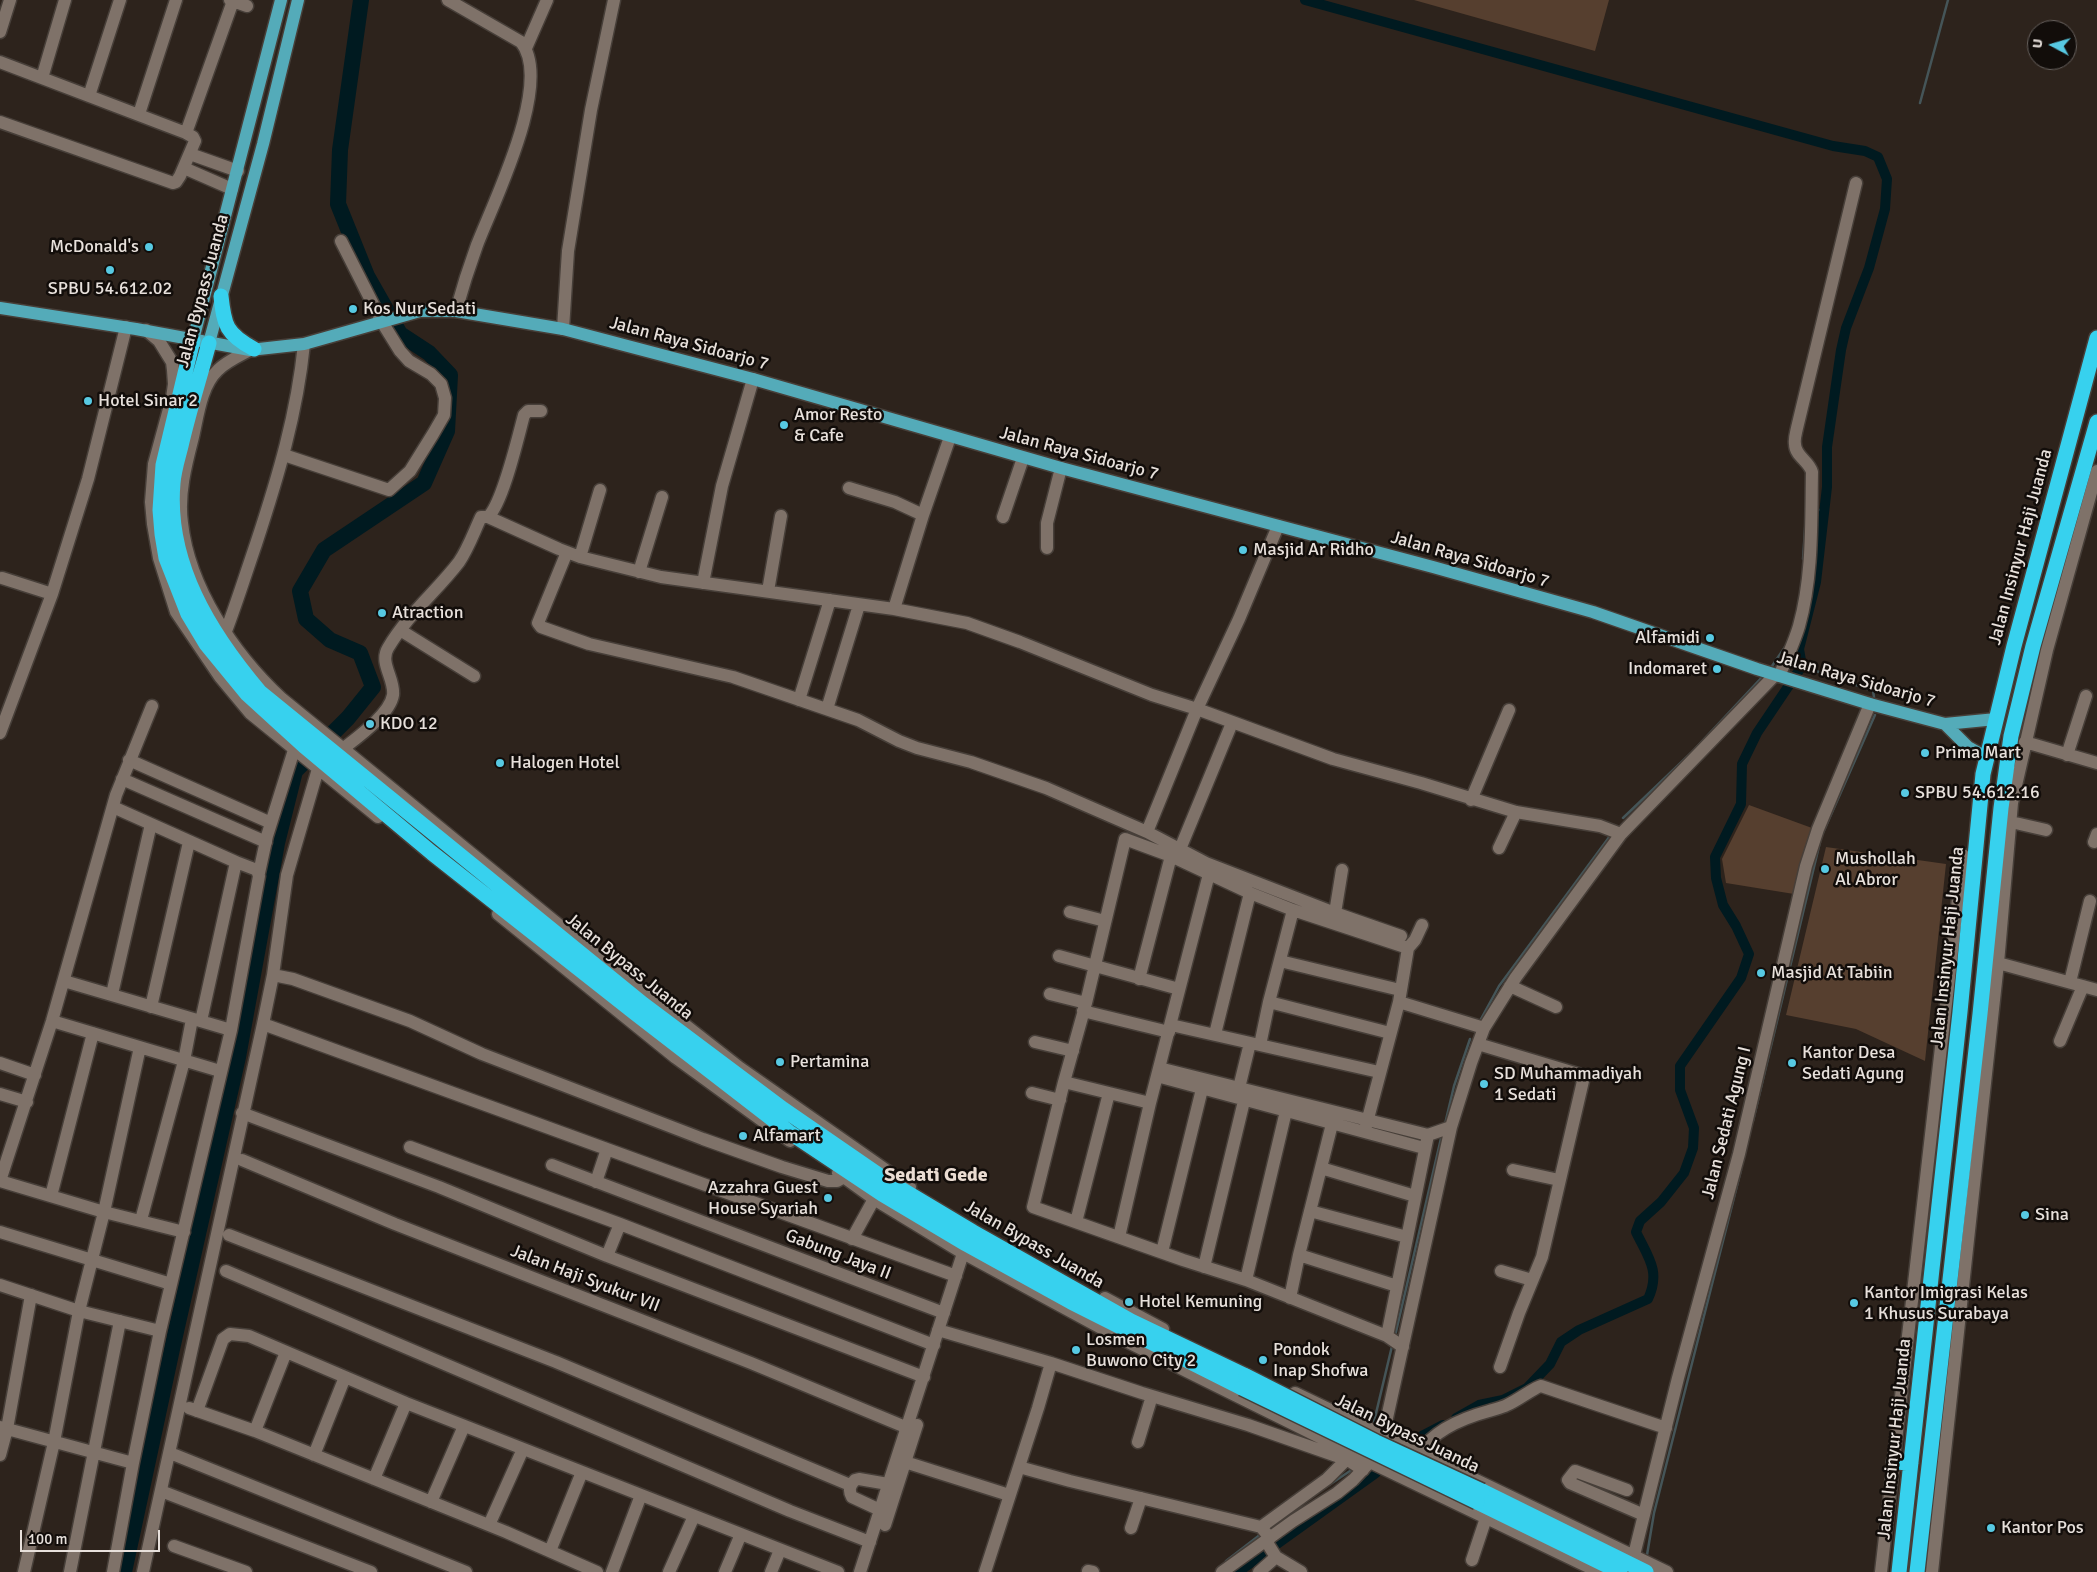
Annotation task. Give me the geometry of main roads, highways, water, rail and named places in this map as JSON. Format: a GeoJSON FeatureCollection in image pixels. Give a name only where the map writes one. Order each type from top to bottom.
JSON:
{"type":"FeatureCollection","features":[{"type":"Feature","properties":{"kind":"highway"},"geometry":{"type":"LineString","coordinates":[[221,296],[223,316],[230,334],[252,349]]}},
{"type":"Feature","properties":{"kind":"highway","name":"Jalan Insinyur Haji Juanda"},"geometry":{"type":"LineString","coordinates":[[1899,1572],[1986,757],[2097,338]]}},
{"type":"Feature","properties":{"kind":"highway","name":"Jalan Bypass Juanda"},"geometry":{"type":"LineString","coordinates":[[193,340],[161,452],[161,526],[166,558],[178,603],[188,614],[206,644],[247,694],[298,750],[329,757],[425,821],[572,940],[639,1008]]}},
{"type":"Feature","properties":{"kind":"highway","name":"Jalan Bypass Juanda"},"geometry":{"type":"LineString","coordinates":[[209,343],[175,472],[173,512],[176,538],[184,569],[195,597],[221,629],[238,666],[260,692],[321,735],[329,757],[408,837],[552,952],[639,1008],[886,1180],[968,1247],[1062,1302],[1197,1372],[1238,1385],[1480,1497],[1637,1566]]}},
{"type":"Feature","properties":{"kind":"highway","name":"Jalan Insinyur Haji Juanda"},"geometry":{"type":"LineString","coordinates":[[1917,1572],[1932,1500],[1965,1147],[2007,806],[2011,736],[2040,648],[2091,470],[2097,422]]}},
{"type":"Feature","properties":{"kind":"highway"},"geometry":{"type":"LineString","coordinates":[[2063,463],[2091,470]]}},
{"type":"Feature","properties":{"kind":"highway"},"geometry":{"type":"LineString","coordinates":[[1960,1012],[1980,1014]]}},
{"type":"Feature","properties":{"kind":"highway"},"geometry":{"type":"LineString","coordinates":[[1965,1147],[1977,1158]]}},
{"type":"Feature","properties":{"kind":"highway","name":"Jalan Bypass Juanda"},"geometry":{"type":"LineString","coordinates":[[968,1247],[999,1243],[1111,1306],[1217,1359],[1238,1385]]}},
{"type":"Feature","properties":{"kind":"highway"},"geometry":{"type":"LineString","coordinates":[[1894,1462],[1911,1463]]}},
{"type":"Feature","properties":{"kind":"highway","name":"Jalan Bypass Juanda"},"geometry":{"type":"LineString","coordinates":[[1480,1497],[1581,1558],[1637,1566]]}},
{"type":"Feature","properties":{"kind":"main road","name":"Jalan Bypass Juanda"},"geometry":{"type":"LineString","coordinates":[[193,340],[281,0]]}},
{"type":"Feature","properties":{"kind":"main road","name":"Jalan Bypass Juanda"},"geometry":{"type":"LineString","coordinates":[[209,343],[263,144],[298,0]]}},
{"type":"Feature","properties":{"kind":"main road","name":"Jalan Raya Sidoarjo 7"},"geometry":{"type":"LineString","coordinates":[[0,308],[146,330],[209,343],[252,349],[304,344],[420,311],[456,311],[562,329],[753,379],[1023,458],[1593,612],[1777,676],[1870,704],[1945,724],[1996,719]]}},
{"type":"Feature","properties":{"kind":"main road","name":"Jalan Raya Sidoarjo 7"},"geometry":{"type":"LineString","coordinates":[[1945,724],[1968,747],[1986,757]]}},
{"type":"Feature","properties":{"kind":"waterway"},"geometry":{"type":"LineString","coordinates":[[124,1572],[238,1057],[277,843],[295,771],[348,718],[373,687],[360,653],[330,640],[306,619],[300,591],[324,550],[424,483],[447,431],[450,375],[429,353],[400,334],[367,276],[338,204],[340,150],[361,0]]}},
{"type":"Feature","properties":{"kind":"waterway"},"geometry":{"type":"LineString","coordinates":[[1305,0],[1833,146],[1865,151],[1878,157],[1887,179],[1885,209],[1869,268],[1846,328],[1841,350],[1827,447],[1827,487],[1816,582],[1799,649],[1802,666],[1757,733],[1742,764],[1741,804],[1715,857],[1716,878],[1723,905],[1736,926],[1749,954],[1741,978],[1680,1066],[1680,1090],[1694,1128],[1693,1148],[1684,1173],[1661,1202],[1640,1221],[1636,1232],[1651,1264],[1653,1272],[1652,1289],[1648,1299],[1579,1330],[1561,1342],[1550,1364],[1527,1388],[1503,1400],[1479,1405],[1456,1418]]}},
{"type":"Feature","properties":{"kind":"waterway"},"geometry":{"type":"LineString","coordinates":[[1920,103],[1948,0]]}},
{"type":"Feature","properties":{"kind":"waterway"},"geometry":{"type":"LineString","coordinates":[[1815,510],[1824,510]]}},
{"type":"Feature","properties":{"kind":"waterway"},"geometry":{"type":"LineString","coordinates":[[1803,559],[1806,515]]}},
{"type":"Feature","properties":{"kind":"waterway"},"geometry":{"type":"LineString","coordinates":[[1770,669],[1785,647]]}},
{"type":"Feature","properties":{"kind":"waterway"},"geometry":{"type":"LineString","coordinates":[[1802,666],[1873,691],[1874,697]]}},
{"type":"Feature","properties":{"kind":"waterway"},"geometry":{"type":"LineString","coordinates":[[1623,818],[1691,753],[1764,675]]}},
{"type":"Feature","properties":{"kind":"waterway"},"geometry":{"type":"LineString","coordinates":[[1822,835],[1875,715]]}},
{"type":"Feature","properties":{"kind":"waterway"},"geometry":{"type":"LineString","coordinates":[[1481,1019],[1499,986],[1610,836]]}},
{"type":"Feature","properties":{"kind":"waterway"},"geometry":{"type":"LineString","coordinates":[[1753,1121],[1820,842]]}},
{"type":"Feature","properties":{"kind":"waterway"},"geometry":{"type":"LineString","coordinates":[[1445,1124],[1454,1086],[1470,1039]]}},
{"type":"Feature","properties":{"kind":"waterway"},"geometry":{"type":"LineString","coordinates":[[1395,1336],[1442,1134]]}},
{"type":"Feature","properties":{"kind":"waterway"},"geometry":{"type":"LineString","coordinates":[[1647,1555],[1654,1513],[1741,1170]]}},
{"type":"Feature","properties":{"kind":"waterway"},"geometry":{"type":"LineString","coordinates":[[1373,1426],[1392,1346]]}},
{"type":"Feature","properties":{"kind":"waterway"},"geometry":{"type":"LineString","coordinates":[[1422,1436],[1443,1425]]}},
{"type":"Feature","properties":{"kind":"waterway"},"geometry":{"type":"LineString","coordinates":[[1320,1491],[1353,1469]]}},
{"type":"Feature","properties":{"kind":"waterway"},"geometry":{"type":"LineString","coordinates":[[1238,1572],[1376,1473]]}},
{"type":"Feature","properties":{"kind":"waterway"},"geometry":{"type":"LineString","coordinates":[[1226,1561],[1261,1534]]}},
{"type":"Feature","properties":{"kind":"place","name":"McDonald's"},"geometry":{"type":"Point","coordinates":[149,247]}},
{"type":"Feature","properties":{"kind":"place","name":"SPBU 54.612.02"},"geometry":{"type":"Point","coordinates":[110,270]}},
{"type":"Feature","properties":{"kind":"place","name":"Kos Nur Sedati"},"geometry":{"type":"Point","coordinates":[353,309]}},
{"type":"Feature","properties":{"kind":"place","name":"Hotel Sinar 2"},"geometry":{"type":"Point","coordinates":[88,401]}},
{"type":"Feature","properties":{"kind":"place","name":"Amor Resto & Cafe"},"geometry":{"type":"Point","coordinates":[784,425]}},
{"type":"Feature","properties":{"kind":"place","name":"Masjid Ar Ridho"},"geometry":{"type":"Point","coordinates":[1243,550]}},
{"type":"Feature","properties":{"kind":"place","name":"Atraction"},"geometry":{"type":"Point","coordinates":[382,613]}},
{"type":"Feature","properties":{"kind":"place","name":"Alfamidi"},"geometry":{"type":"Point","coordinates":[1710,638]}},
{"type":"Feature","properties":{"kind":"place","name":"Indomaret"},"geometry":{"type":"Point","coordinates":[1717,669]}},
{"type":"Feature","properties":{"kind":"place","name":"KDO 12"},"geometry":{"type":"Point","coordinates":[370,724]}},
{"type":"Feature","properties":{"kind":"place","name":"Prima Mart"},"geometry":{"type":"Point","coordinates":[1925,753]}},
{"type":"Feature","properties":{"kind":"place","name":"Halogen Hotel"},"geometry":{"type":"Point","coordinates":[500,763]}},
{"type":"Feature","properties":{"kind":"place","name":"SPBU 54.612.16"},"geometry":{"type":"Point","coordinates":[1905,793]}},
{"type":"Feature","properties":{"kind":"place","name":"Mushollah Al Abror"},"geometry":{"type":"Point","coordinates":[1825,869]}},
{"type":"Feature","properties":{"kind":"place","name":"Masjid At Tabiin"},"geometry":{"type":"Point","coordinates":[1761,973]}},
{"type":"Feature","properties":{"kind":"place","name":"Pertamina"},"geometry":{"type":"Point","coordinates":[780,1062]}},
{"type":"Feature","properties":{"kind":"place","name":"Kantor Desa Sedati Agung"},"geometry":{"type":"Point","coordinates":[1792,1063]}},
{"type":"Feature","properties":{"kind":"place","name":"SD Muhammadiyah 1 Sedati"},"geometry":{"type":"Point","coordinates":[1484,1084]}},
{"type":"Feature","properties":{"kind":"place","name":"Alfamart"},"geometry":{"type":"Point","coordinates":[743,1136]}},
{"type":"Feature","properties":{"kind":"place","name":"Azzahra Guest House Syariah"},"geometry":{"type":"Point","coordinates":[828,1198]}},
{"type":"Feature","properties":{"kind":"place","name":"Sina"},"geometry":{"type":"Point","coordinates":[2025,1215]}},
{"type":"Feature","properties":{"kind":"place","name":"Hotel Kemuning"},"geometry":{"type":"Point","coordinates":[1129,1302]}},
{"type":"Feature","properties":{"kind":"place","name":"Kantor Imigrasi Kelas 1 Khusus Surabaya"},"geometry":{"type":"Point","coordinates":[1854,1303]}},
{"type":"Feature","properties":{"kind":"place","name":"Losmen Buwono City 2"},"geometry":{"type":"Point","coordinates":[1076,1350]}},
{"type":"Feature","properties":{"kind":"place","name":"Pondok Inap Shofwa"},"geometry":{"type":"Point","coordinates":[1263,1360]}},
{"type":"Feature","properties":{"kind":"place","name":"Kantor Pos"},"geometry":{"type":"Point","coordinates":[1991,1528]}},
{"type":"Feature","properties":{"kind":"district","name":"Sedati Gede"},"geometry":{"type":"Point","coordinates":[936,1176]}}]}
